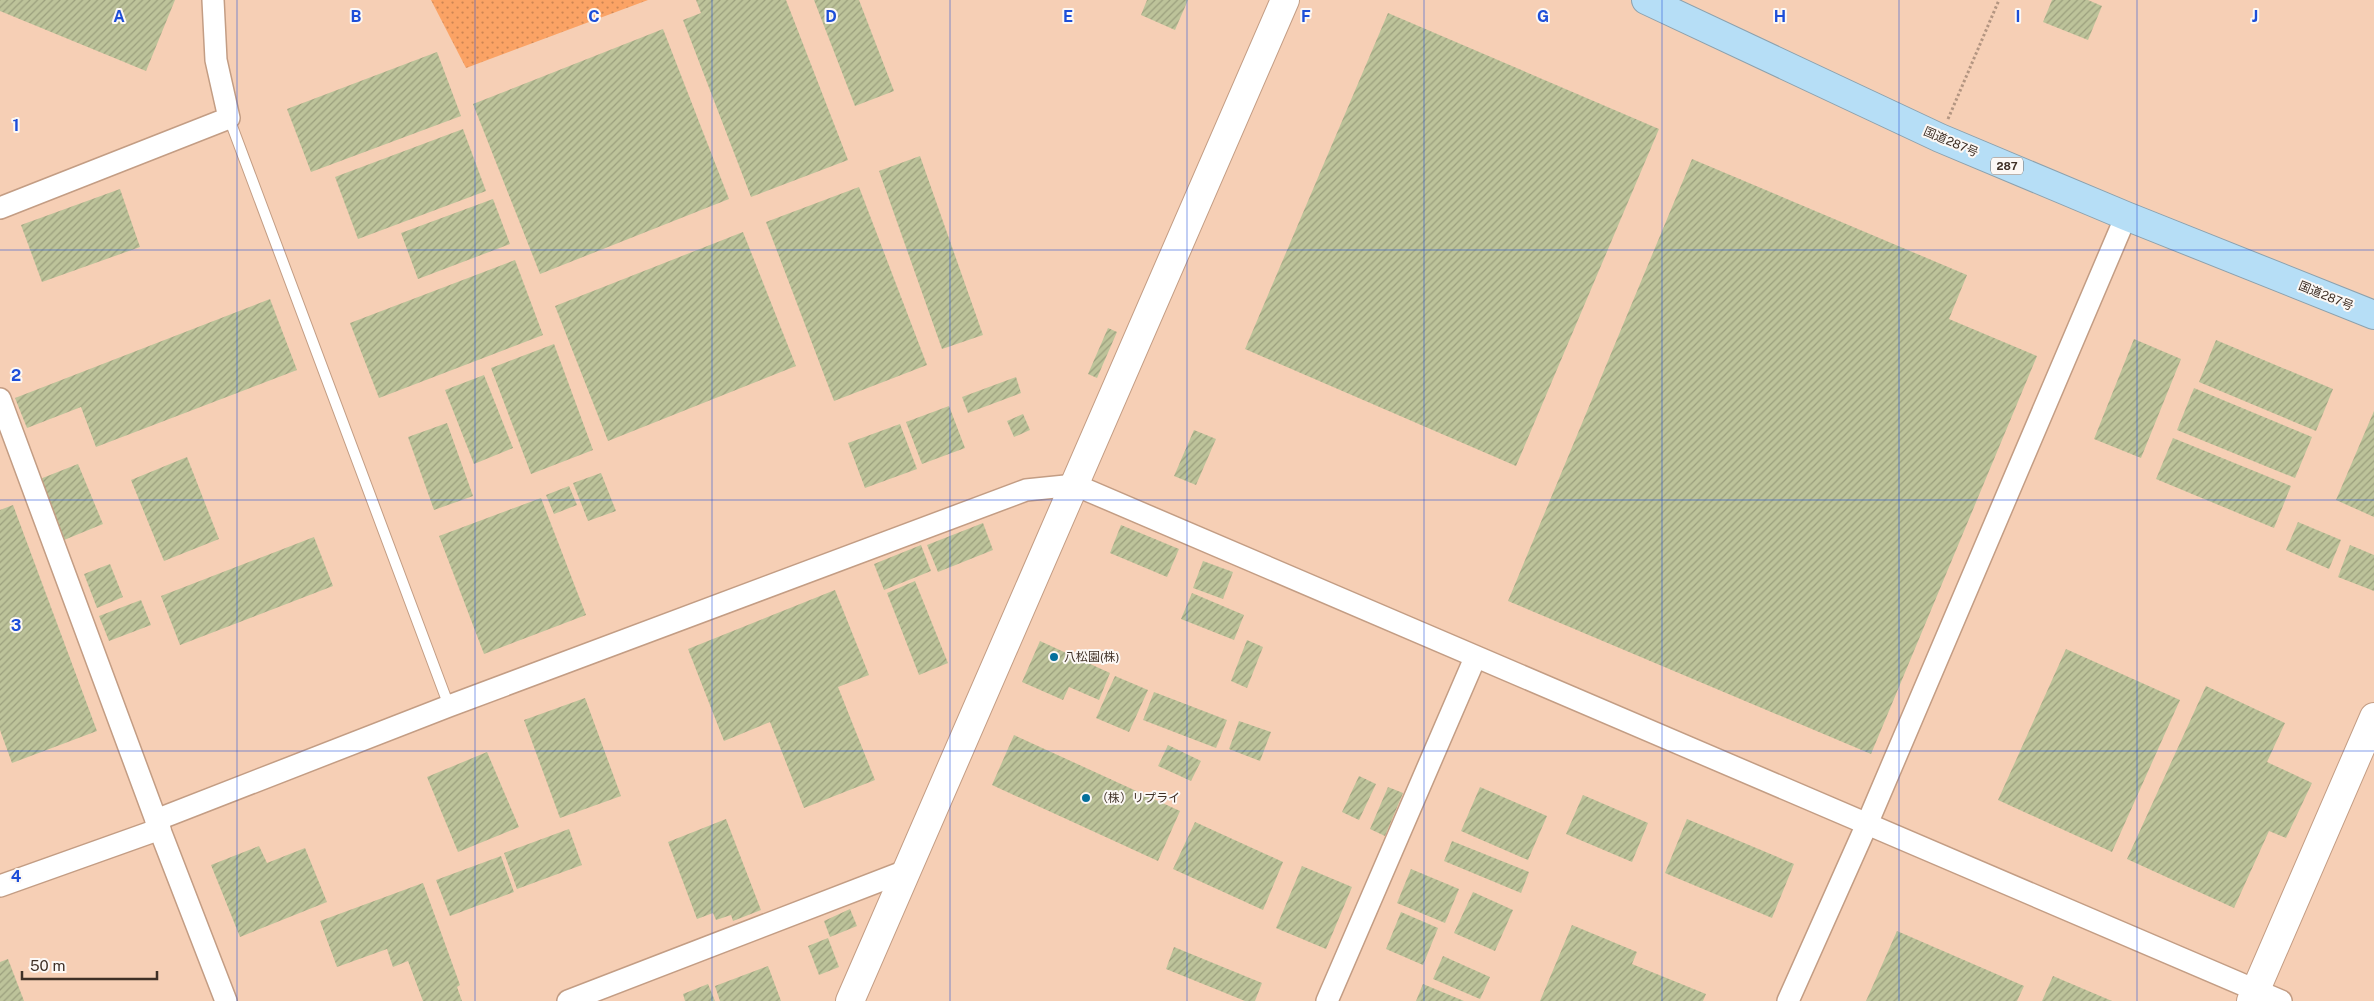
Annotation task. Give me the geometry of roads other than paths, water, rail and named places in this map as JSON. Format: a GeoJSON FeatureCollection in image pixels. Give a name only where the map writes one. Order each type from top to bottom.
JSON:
{"type":"FeatureCollection","features":[{"type":"Feature","properties":{"kind":"highway","name":"国道287号"},"geometry":{"type":"LineString","coordinates":[[1646,0],[1940,138],[2126,216],[2374,315]]}},
{"type":"Feature","properties":{"kind":"street"},"geometry":{"type":"LineString","coordinates":[[0,208],[229,118],[216,60],[213,0]]}},
{"type":"Feature","properties":{"kind":"street"},"geometry":{"type":"LineString","coordinates":[[850,1001],[1285,0]]}},
{"type":"Feature","properties":{"kind":"street"},"geometry":{"type":"LineString","coordinates":[[1788,1001],[1867,824],[2126,216]]}},
{"type":"Feature","properties":{"kind":"street"},"geometry":{"type":"LineString","coordinates":[[0,398],[158,824],[226,1001]]}},
{"type":"Feature","properties":{"kind":"street"},"geometry":{"type":"LineString","coordinates":[[0,886],[450,706],[1026,490],[1075,485],[1475,658],[1867,824],[2254,996],[2281,1001]]}},
{"type":"Feature","properties":{"kind":"street"},"geometry":{"type":"LineString","coordinates":[[1327,1001],[1475,658]]}},
{"type":"Feature","properties":{"kind":"street"},"geometry":{"type":"LineString","coordinates":[[2254,996],[2374,717]]}},
{"type":"Feature","properties":{"kind":"street"},"geometry":{"type":"LineString","coordinates":[[568,1001],[908,870]]}},
{"type":"Feature","properties":{"kind":"lane"},"geometry":{"type":"LineString","coordinates":[[229,118],[450,706]]}},
{"type":"Feature","properties":{"kind":"place","name":"八松園(株)"},"geometry":{"type":"Point","coordinates":[1054,657]}},
{"type":"Feature","properties":{"kind":"place","name":"（株）リプライ"},"geometry":{"type":"Point","coordinates":[1086,798]}}]}
